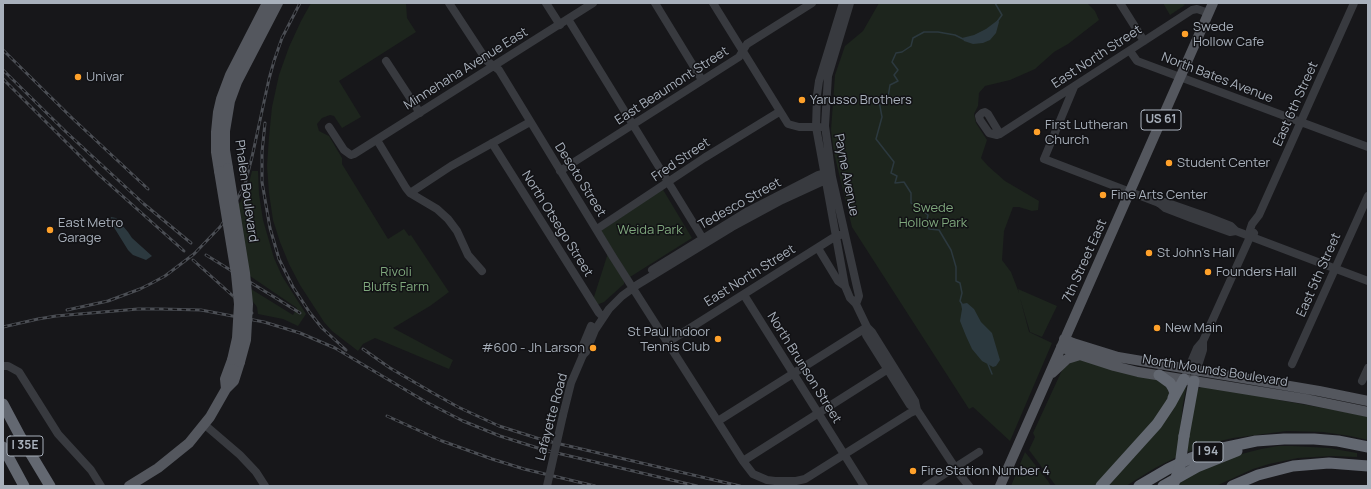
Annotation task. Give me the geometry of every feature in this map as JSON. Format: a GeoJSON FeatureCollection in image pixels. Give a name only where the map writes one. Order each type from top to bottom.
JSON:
{"type":"FeatureCollection","features":[{"type":"Feature","properties":{"kind":"highway"},"geometry":{"type":"LineString","coordinates":[[1159,375],[1170,383],[1173,388],[1174,393],[1171,403]]}},
{"type":"Feature","properties":{"kind":"highway"},"geometry":{"type":"LineString","coordinates":[[1101,486],[1154,427],[1190,375]]}},
{"type":"Feature","properties":{"kind":"highway"},"geometry":{"type":"LineString","coordinates":[[1173,486],[1180,466],[1190,375]]}},
{"type":"Feature","properties":{"kind":"highway","name":"I 35E"},"geometry":{"type":"LineString","coordinates":[[3,404],[50,486]]}},
{"type":"Feature","properties":{"kind":"highway"},"geometry":{"type":"LineString","coordinates":[[1163,486],[1185,472],[1219,457],[1284,439]]}},
{"type":"Feature","properties":{"kind":"highway","name":"I 94"},"geometry":{"type":"LineString","coordinates":[[1139,486],[1168,469],[1204,454],[1243,443],[1284,439],[1327,440],[1368,448]]}},
{"type":"Feature","properties":{"kind":"highway","name":"I 35E"},"geometry":{"type":"LineString","coordinates":[[3,446],[24,486]]}},
{"type":"Feature","properties":{"kind":"highway"},"geometry":{"type":"LineString","coordinates":[[1232,486],[1258,475],[1293,466],[1329,463],[1368,466]]}},
{"type":"Feature","properties":{"kind":"main road","name":"Phalen Boulevard"},"geometry":{"type":"LineString","coordinates":[[129,486],[158,468],[182,450],[205,425],[219,404],[226,390],[234,381],[236,361],[246,340],[248,304],[245,272],[224,170],[216,152],[216,132],[218,112],[230,75],[267,3]]}},
{"type":"Feature","properties":{"kind":"main road","name":"Phalen Boulevard"},"geometry":{"type":"LineString","coordinates":[[224,170],[225,131],[230,101],[237,82],[278,3]]}},
{"type":"Feature","properties":{"kind":"main road","name":"7th Street East"},"geometry":{"type":"LineString","coordinates":[[1000,486],[1211,8]]}},
{"type":"Feature","properties":{"kind":"main road","name":"North Mounds Boulevard"},"geometry":{"type":"LineString","coordinates":[[1063,343],[1080,355],[1114,366],[1159,375],[1190,375],[1319,391],[1368,401]]}},
{"type":"Feature","properties":{"kind":"main road","name":"North Mounds Boulevard"},"geometry":{"type":"LineString","coordinates":[[1063,343],[1073,343],[1190,375],[1368,412]]}},
{"type":"Feature","properties":{"kind":"main road"},"geometry":{"type":"LineString","coordinates":[[1046,380],[1067,359],[1080,355]]}},
{"type":"Feature","properties":{"kind":"street","name":"Desoto Street"},"geometry":{"type":"LineString","coordinates":[[449,3],[487,62],[499,70],[596,229],[743,461],[753,474],[767,480],[800,481],[844,454]]}},
{"type":"Feature","properties":{"kind":"street"},"geometry":{"type":"LineString","coordinates":[[546,3],[560,25]]}},
{"type":"Feature","properties":{"kind":"street","name":"Minnehaha Avenue East"},"geometry":{"type":"LineString","coordinates":[[329,127],[344,150],[351,155],[358,152],[593,3]]}},
{"type":"Feature","properties":{"kind":"street"},"geometry":{"type":"LineString","coordinates":[[655,3],[702,80]]}},
{"type":"Feature","properties":{"kind":"street"},"geometry":{"type":"LineString","coordinates":[[713,3],[779,112],[788,124],[799,127],[825,126]]}},
{"type":"Feature","properties":{"kind":"street","name":"East Beaumont Street"},"geometry":{"type":"LineString","coordinates":[[560,171],[739,57],[747,44],[812,3]]}},
{"type":"Feature","properties":{"kind":"street","name":"Payne Avenue"},"geometry":{"type":"LineString","coordinates":[[843,3],[819,81],[816,127],[828,175],[846,233],[859,296],[856,304]]}},
{"type":"Feature","properties":{"kind":"street","name":"Payne Avenue"},"geometry":{"type":"LineString","coordinates":[[850,3],[828,76],[825,126],[828,175],[836,236],[845,286],[850,298],[856,304],[867,327],[872,332],[915,401],[917,410]]}},
{"type":"Feature","properties":{"kind":"street"},"geometry":{"type":"LineString","coordinates":[[1120,3],[1144,41]]}},
{"type":"Feature","properties":{"kind":"street","name":"East 6th Street"},"geometry":{"type":"LineString","coordinates":[[1190,375],[1203,350],[1203,341],[1250,237],[1250,228],[1254,220],[1259,215],[1354,3]]}},
{"type":"Feature","properties":{"kind":"street","name":"East North Street"},"geometry":{"type":"LineString","coordinates":[[1000,134],[1192,10],[1211,8]]}},
{"type":"Feature","properties":{"kind":"street"},"geometry":{"type":"LineString","coordinates":[[568,19],[704,240]]}},
{"type":"Feature","properties":{"kind":"street","name":"North Bates Avenue"},"geometry":{"type":"LineString","coordinates":[[1130,51],[1137,61],[1368,147]]}},
{"type":"Feature","properties":{"kind":"street"},"geometry":{"type":"LineString","coordinates":[[386,61],[420,113]]}},
{"type":"Feature","properties":{"kind":"street"},"geometry":{"type":"LineString","coordinates":[[1074,87],[1044,159],[1159,203],[1165,202],[1232,227],[1236,232],[1368,281]]}},
{"type":"Feature","properties":{"kind":"street","name":"Fred Street"},"geometry":{"type":"LineString","coordinates":[[596,229],[728,143],[779,112]]}},
{"type":"Feature","properties":{"kind":"street"},"geometry":{"type":"LineString","coordinates":[[410,194],[443,171],[530,122]]}},
{"type":"Feature","properties":{"kind":"street"},"geometry":{"type":"LineString","coordinates":[[377,140],[410,194],[431,204],[448,219],[457,231],[468,255],[482,271]]}},
{"type":"Feature","properties":{"kind":"street","name":"North Otsego Street"},"geometry":{"type":"LineString","coordinates":[[492,143],[601,315]]}},
{"type":"Feature","properties":{"kind":"street","name":"Tedesco Street"},"geometry":{"type":"LineString","coordinates":[[607,307],[618,293],[632,286],[704,240],[828,175]]}},
{"type":"Feature","properties":{"kind":"street","name":"East 5th Street"},"geometry":{"type":"LineString","coordinates":[[1292,364],[1368,196]]}},
{"type":"Feature","properties":{"kind":"street","name":"East North Street"},"geometry":{"type":"LineString","coordinates":[[668,342],[836,236],[846,233]]}},
{"type":"Feature","properties":{"kind":"street","name":"Payne Avenue"},"geometry":{"type":"LineString","coordinates":[[818,248],[838,281],[845,286]]}},
{"type":"Feature","properties":{"kind":"street","name":"North Brunson Street"},"geometry":{"type":"LineString","coordinates":[[744,295],[864,486]]}},
{"type":"Feature","properties":{"kind":"street","name":"Lafayette Road"},"geometry":{"type":"LineString","coordinates":[[547,486],[571,383],[583,355],[586,352],[601,315],[607,307]]}},
{"type":"Feature","properties":{"kind":"street"},"geometry":{"type":"LineString","coordinates":[[718,421],[867,327]]}},
{"type":"Feature","properties":{"kind":"street","name":"Payne Avenue"},"geometry":{"type":"LineString","coordinates":[[867,327],[866,335],[910,405],[917,410],[969,486]]}},
{"type":"Feature","properties":{"kind":"street"},"geometry":{"type":"LineString","coordinates":[[3,366],[8,366],[19,372],[58,434],[91,470],[102,486]]}},
{"type":"Feature","properties":{"kind":"street"},"geometry":{"type":"LineString","coordinates":[[1362,381],[1368,368]]}},
{"type":"Feature","properties":{"kind":"street"},"geometry":{"type":"LineString","coordinates":[[743,461],[888,370]]}},
{"type":"Feature","properties":{"kind":"street"},"geometry":{"type":"LineString","coordinates":[[844,454],[917,410]]}},
{"type":"Feature","properties":{"kind":"street"},"geometry":{"type":"LineString","coordinates":[[205,425],[240,455],[256,472],[264,486]]}},
{"type":"Feature","properties":{"kind":"street"},"geometry":{"type":"LineString","coordinates":[[926,486],[979,452]]}},
{"type":"Feature","properties":{"kind":"green space","name":"Rivoli Bluffs Farm"},"geometry":{"type":"Polygon","coordinates":[[[311,3],[406,3],[407,18],[416,32],[339,81],[361,117],[342,128],[334,116],[330,115],[322,118],[317,124],[319,131],[329,136],[342,158],[342,164],[388,239],[404,229],[409,236],[411,235],[449,292],[430,306],[393,328],[453,360],[449,369],[375,338],[363,344],[358,351],[332,331],[324,322],[300,285],[280,242],[273,220],[267,166],[272,107],[279,75],[289,47],[311,3]]]}},
{"type":"Feature","properties":{"kind":"green space","name":"Swede Hollow Park"},"geometry":{"type":"Polygon","coordinates":[[[879,3],[1087,3],[1095,11],[1099,20],[1068,44],[1054,52],[1035,69],[1010,80],[985,86],[979,93],[978,106],[974,114],[976,123],[987,140],[981,158],[1005,181],[1039,201],[1038,210],[1032,211],[1019,207],[1013,207],[1004,231],[1002,260],[1011,272],[1019,293],[1018,289],[1057,306],[1042,337],[1030,332],[1020,298],[1029,332],[1052,343],[1010,441],[973,407],[969,409],[852,227],[834,153],[831,130],[835,75],[845,46],[863,31],[879,3]]]}},
{"type":"Feature","properties":{"kind":"green space"},"geometry":{"type":"Polygon","coordinates":[[[1163,3],[1182,3],[1185,5],[1170,15],[1163,3]]]}},
{"type":"Feature","properties":{"kind":"green space"},"geometry":{"type":"Polygon","coordinates":[[[252,171],[258,171],[259,194],[263,220],[274,258],[282,276],[306,314],[298,326],[283,319],[258,314],[257,307],[250,298],[251,289],[293,315],[297,308],[247,274],[237,206],[248,187],[252,171]]]}},
{"type":"Feature","properties":{"kind":"green space","name":"Weida Park"},"geometry":{"type":"Polygon","coordinates":[[[662,188],[692,238],[630,277],[601,231],[662,188]]]}},
{"type":"Feature","properties":{"kind":"green space"},"geometry":{"type":"Polygon","coordinates":[[[608,253],[624,280],[624,284],[604,302],[596,304],[593,300],[608,253]]]}},
{"type":"Feature","properties":{"kind":"green space"},"geometry":{"type":"Polygon","coordinates":[[[1077,359],[1155,377],[1164,383],[1170,396],[1158,416],[1095,486],[1056,486],[1029,450],[1035,437],[1033,433],[1063,368],[1077,359]]]}},
{"type":"Feature","properties":{"kind":"green space"},"geometry":{"type":"Polygon","coordinates":[[[1185,384],[1187,384],[1183,404],[1177,457],[1155,468],[1126,486],[1106,486],[1185,384]]]}},
{"type":"Feature","properties":{"kind":"green space"},"geometry":{"type":"Polygon","coordinates":[[[1203,386],[1368,417],[1368,440],[1323,432],[1287,431],[1233,438],[1212,443],[1188,452],[1187,447],[1196,390],[1203,386]]]}},
{"type":"Feature","properties":{"kind":"green space"},"geometry":{"type":"Polygon","coordinates":[[[1278,446],[1329,448],[1357,453],[1357,457],[1331,456],[1298,458],[1253,469],[1216,486],[1179,486],[1182,478],[1226,458],[1278,446]]]}},
{"type":"Feature","properties":{"kind":"green space"},"geometry":{"type":"Polygon","coordinates":[[[1025,452],[1048,481],[1051,486],[1011,486],[1025,452]]]}},
{"type":"Feature","properties":{"kind":"shaded area"},"geometry":{"type":"Polygon","coordinates":[[[998,20],[999,22],[996,33],[990,40],[983,43],[973,44],[964,41],[962,38],[974,35],[986,29],[998,20]]]}},
{"type":"Feature","properties":{"kind":"shaded area"},"geometry":{"type":"Polygon","coordinates":[[[111,217],[116,218],[132,238],[152,256],[146,260],[133,255],[128,250],[110,221],[111,217]]]}},
{"type":"Feature","properties":{"kind":"shaded area"},"geometry":{"type":"Polygon","coordinates":[[[967,303],[974,309],[981,322],[992,333],[1000,360],[996,366],[993,367],[982,361],[972,349],[966,336],[960,321],[962,309],[961,304],[967,303]]]}},
{"type":"Feature","properties":{"kind":"waterway"},"geometry":{"type":"LineString","coordinates":[[995,3],[1002,15],[997,22]]}},
{"type":"Feature","properties":{"kind":"waterway"},"geometry":{"type":"LineString","coordinates":[[962,304],[960,301],[962,293],[960,283],[956,281],[956,267],[951,250],[939,230],[929,229],[927,220],[928,215],[911,203],[911,193],[904,182],[895,183],[897,176],[891,173],[894,162],[876,139],[882,117],[879,101],[887,103],[890,85],[898,81],[894,75],[898,70],[892,62],[896,53],[902,52],[911,46],[913,38],[924,32],[938,32],[955,35],[963,39]]}},
{"type":"Feature","properties":{"kind":"waterway"},"geometry":{"type":"LineString","coordinates":[[988,364],[992,374]]}},
{"type":"Feature","properties":{"kind":"railway"},"geometry":{"type":"LineString","coordinates":[[67,310],[108,301],[140,289],[165,276],[194,254],[220,227],[231,211],[245,184],[274,61],[282,38],[300,3]]}},
{"type":"Feature","properties":{"kind":"railway"},"geometry":{"type":"LineString","coordinates":[[3,50],[72,118],[148,189]]}},
{"type":"Feature","properties":{"kind":"railway"},"geometry":{"type":"LineString","coordinates":[[3,70],[65,131],[144,204],[191,243]]}},
{"type":"Feature","properties":{"kind":"railway"},"geometry":{"type":"LineString","coordinates":[[3,79],[99,175],[184,251]]}},
{"type":"Feature","properties":{"kind":"railway"},"geometry":{"type":"LineString","coordinates":[[265,123],[262,152],[262,182],[270,228],[279,259],[293,287],[310,313],[322,328],[346,350]]}},
{"type":"Feature","properties":{"kind":"railway"},"geometry":{"type":"LineString","coordinates":[[206,255],[300,313]]}},
{"type":"Feature","properties":{"kind":"railway"},"geometry":{"type":"LineString","coordinates":[[193,260],[252,313]]}},
{"type":"Feature","properties":{"kind":"railway"},"geometry":{"type":"LineString","coordinates":[[3,327],[56,316],[138,309],[201,310],[264,322],[300,333],[335,348],[426,402],[463,421],[500,436],[544,450],[697,486]]}},
{"type":"Feature","properties":{"kind":"railway"},"geometry":{"type":"LineString","coordinates":[[363,349],[390,368],[433,393],[458,407],[499,426],[543,440],[740,486]]}},
{"type":"Feature","properties":{"kind":"railway"},"geometry":{"type":"LineString","coordinates":[[387,416],[442,441],[492,459],[524,469],[595,486]]}},
{"type":"Feature","properties":{"kind":"place","name":"Swede Hollow Cafe"},"geometry":{"type":"Point","coordinates":[1185,34]}},
{"type":"Feature","properties":{"kind":"place","name":"Univar"},"geometry":{"type":"Point","coordinates":[78,77]}},
{"type":"Feature","properties":{"kind":"place","name":"Yarusso Brothers"},"geometry":{"type":"Point","coordinates":[802,100]}},
{"type":"Feature","properties":{"kind":"place","name":"First Lutheran Church"},"geometry":{"type":"Point","coordinates":[1037,132]}},
{"type":"Feature","properties":{"kind":"place","name":"Student Center"},"geometry":{"type":"Point","coordinates":[1169,163]}},
{"type":"Feature","properties":{"kind":"place","name":"Fine Arts Center"},"geometry":{"type":"Point","coordinates":[1103,195]}},
{"type":"Feature","properties":{"kind":"place","name":"East Metro Garage"},"geometry":{"type":"Point","coordinates":[50,230]}},
{"type":"Feature","properties":{"kind":"place","name":"St John's Hall"},"geometry":{"type":"Point","coordinates":[1149,253]}},
{"type":"Feature","properties":{"kind":"place","name":"Founders Hall"},"geometry":{"type":"Point","coordinates":[1208,272]}},
{"type":"Feature","properties":{"kind":"place","name":"New Main"},"geometry":{"type":"Point","coordinates":[1157,328]}},
{"type":"Feature","properties":{"kind":"place","name":"St Paul Indoor Tennis Club"},"geometry":{"type":"Point","coordinates":[718,339]}},
{"type":"Feature","properties":{"kind":"place","name":"#600 - Jh Larson"},"geometry":{"type":"Point","coordinates":[593,348]}},
{"type":"Feature","properties":{"kind":"place","name":"Fire Station Number 4"},"geometry":{"type":"Point","coordinates":[913,471]}}]}
